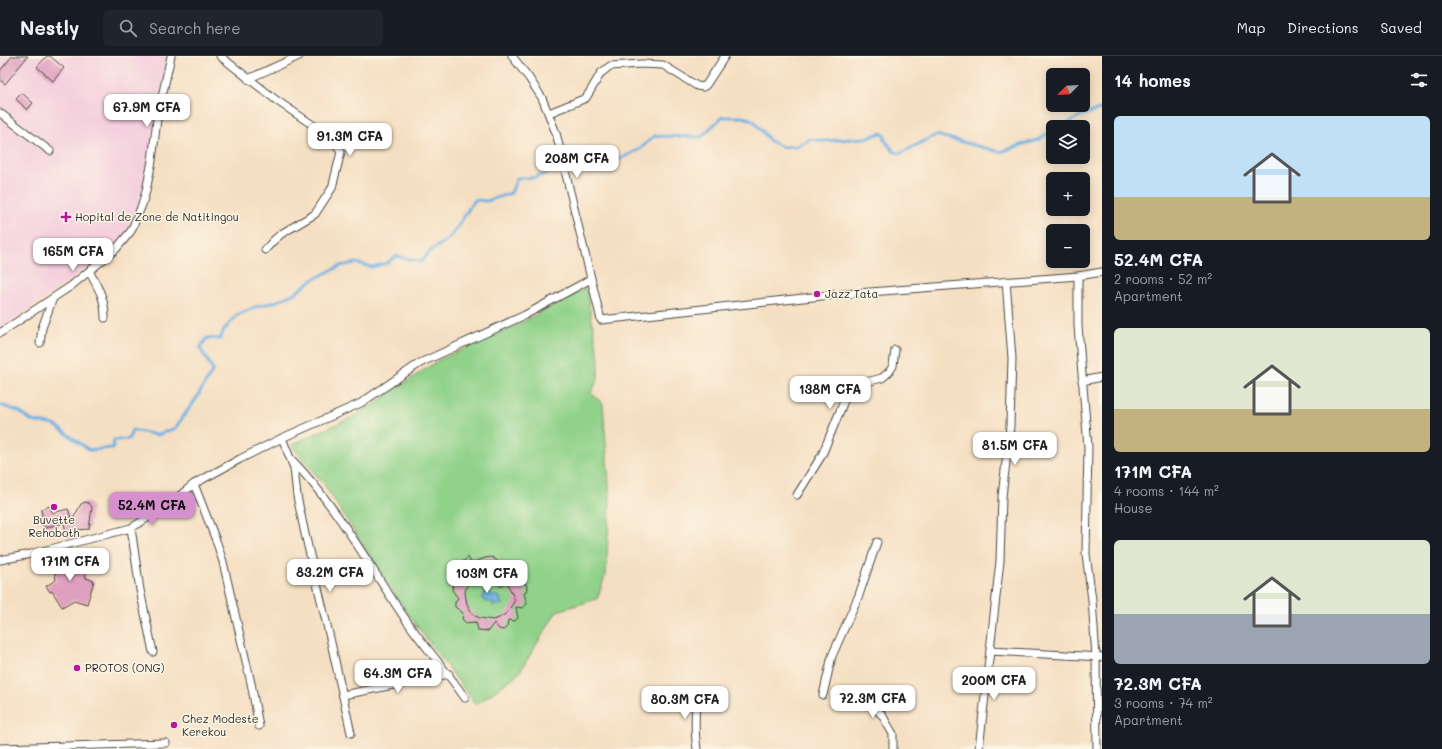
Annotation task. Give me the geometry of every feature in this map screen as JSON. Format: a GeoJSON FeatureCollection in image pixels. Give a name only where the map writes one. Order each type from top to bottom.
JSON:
{"type":"FeatureCollection","features":[{"type":"Feature","properties":{"kind":"street"},"geometry":{"type":"LineString","coordinates":[[0,333],[72,286],[89,270],[116,249],[130,231],[142,205],[152,160],[157,119],[171,56]]}},
{"type":"Feature","properties":{"kind":"street"},"geometry":{"type":"LineString","coordinates":[[220,56],[248,79],[326,134],[337,145],[341,152],[332,188],[315,214],[281,234],[273,240],[265,250]]}},
{"type":"Feature","properties":{"kind":"street"},"geometry":{"type":"LineString","coordinates":[[248,79],[299,56]]}},
{"type":"Feature","properties":{"kind":"street"},"geometry":{"type":"LineString","coordinates":[[512,56],[536,88],[549,113],[560,149],[601,320],[824,296],[1078,276],[1102,272]]}},
{"type":"Feature","properties":{"kind":"street"},"geometry":{"type":"LineString","coordinates":[[549,113],[586,98],[602,73],[610,66],[641,64],[663,65],[697,86],[703,87],[706,85],[725,56]]}},
{"type":"Feature","properties":{"kind":"street"},"geometry":{"type":"LineString","coordinates":[[0,113],[50,151]]}},
{"type":"Feature","properties":{"kind":"street"},"geometry":{"type":"LineString","coordinates":[[89,270],[103,297],[105,305],[105,318]]}},
{"type":"Feature","properties":{"kind":"street"},"geometry":{"type":"LineString","coordinates":[[1078,276],[1078,326],[1082,380],[1087,417],[1088,447],[1086,554],[1099,657],[1097,749]]}},
{"type":"Feature","properties":{"kind":"street"},"geometry":{"type":"LineString","coordinates":[[0,560],[31,554],[131,528],[166,506],[194,484],[282,438],[361,404],[420,363],[525,315],[591,279]]}},
{"type":"Feature","properties":{"kind":"street"},"geometry":{"type":"LineString","coordinates":[[980,749],[1000,561],[1002,497],[1010,426],[1012,358],[1006,281]]}},
{"type":"Feature","properties":{"kind":"street"},"geometry":{"type":"LineString","coordinates":[[40,343],[42,328],[53,298]]}},
{"type":"Feature","properties":{"kind":"street"},"geometry":{"type":"LineString","coordinates":[[797,495],[822,455],[844,401],[858,384],[882,378],[889,372],[893,366],[895,350]]}},
{"type":"Feature","properties":{"kind":"street"},"geometry":{"type":"LineString","coordinates":[[1082,380],[1102,376]]}},
{"type":"Feature","properties":{"kind":"street"},"geometry":{"type":"LineString","coordinates":[[282,438],[294,468],[297,496],[305,534],[351,733]]}},
{"type":"Feature","properties":{"kind":"street"},"geometry":{"type":"LineString","coordinates":[[291,458],[314,484],[361,550],[406,619],[449,674],[465,698]]}},
{"type":"Feature","properties":{"kind":"street"},"geometry":{"type":"LineString","coordinates":[[194,484],[217,543],[249,676],[259,726]]}},
{"type":"Feature","properties":{"kind":"street"},"geometry":{"type":"LineString","coordinates":[[131,528],[140,590],[154,652]]}},
{"type":"Feature","properties":{"kind":"street"},"geometry":{"type":"LineString","coordinates":[[823,695],[832,656],[860,595],[877,542]]}},
{"type":"Feature","properties":{"kind":"street"},"geometry":{"type":"LineString","coordinates":[[990,651],[1099,657]]}},
{"type":"Feature","properties":{"kind":"street"},"geometry":{"type":"LineString","coordinates":[[343,695],[449,674]]}},
{"type":"Feature","properties":{"kind":"street"},"geometry":{"type":"LineString","coordinates":[[697,690],[695,710],[697,749]]}},
{"type":"Feature","properties":{"kind":"street"},"geometry":{"type":"LineString","coordinates":[[845,698],[864,703],[875,708],[882,715],[893,734],[894,749]]}},
{"type":"Feature","properties":{"kind":"street"},"geometry":{"type":"LineString","coordinates":[[0,748],[166,743]]}},
{"type":"Feature","properties":{"kind":"shaded area","name":"Hopital de Zone de Natitingou"},"geometry":{"type":"Polygon","coordinates":[[[0,56],[167,56],[145,189],[121,245],[0,329],[0,56]]]}},
{"type":"Feature","properties":{"kind":"green space"},"geometry":{"type":"Polygon","coordinates":[[[586,288],[599,359],[598,379],[591,393],[603,404],[610,498],[606,573],[597,599],[557,611],[519,673],[476,705],[405,610],[323,483],[291,445],[357,415],[439,360],[509,329],[586,288]]]}},
{"type":"Feature","properties":{"kind":"water"},"geometry":{"type":"Polygon","coordinates":[[[485,592],[494,596],[499,596],[502,604],[493,606],[493,602],[489,603],[482,599],[485,592]]]}},
{"type":"Feature","properties":{"kind":"building"},"geometry":{"type":"Polygon","coordinates":[[[12,56],[28,56],[5,84],[0,80],[0,71],[12,56]]]}},
{"type":"Feature","properties":{"kind":"building"},"geometry":{"type":"Polygon","coordinates":[[[47,56],[50,56],[64,68],[53,81],[37,67],[47,56]]]}},
{"type":"Feature","properties":{"kind":"building"},"geometry":{"type":"Polygon","coordinates":[[[22,93],[33,103],[27,110],[16,99],[22,93]]]}},
{"type":"Feature","properties":{"kind":"building"},"geometry":{"type":"Polygon","coordinates":[[[85,502],[89,503],[92,507],[89,529],[75,530],[76,535],[67,537],[64,523],[44,528],[41,509],[50,506],[52,513],[68,509],[72,521],[81,504],[85,502]]]}},
{"type":"Feature","properties":{"kind":"building"},"geometry":{"type":"Polygon","coordinates":[[[55,557],[56,564],[78,560],[79,562],[83,562],[86,578],[94,581],[87,604],[74,600],[62,607],[52,591],[50,592],[46,586],[56,580],[54,568],[50,569],[48,558],[55,557]]]}},
{"type":"Feature","properties":{"kind":"building"},"geometry":{"type":"Polygon","coordinates":[[[468,557],[471,563],[492,557],[504,566],[500,573],[516,583],[517,580],[526,584],[526,592],[524,593],[527,604],[523,608],[516,607],[518,618],[515,621],[508,620],[507,627],[503,630],[499,629],[494,623],[488,631],[478,630],[476,622],[466,623],[462,619],[463,613],[455,607],[455,602],[458,598],[452,590],[455,575],[451,573],[468,557]],[[480,577],[471,582],[466,587],[465,593],[467,604],[473,615],[480,618],[493,620],[507,613],[515,600],[506,581],[501,587],[490,577],[480,577]]]}},
{"type":"Feature","properties":{"kind":"waterway"},"geometry":{"type":"LineString","coordinates":[[1073,120],[1082,115],[1102,109]]}},
{"type":"Feature","properties":{"kind":"waterway"},"geometry":{"type":"LineString","coordinates":[[0,405],[18,411],[32,421],[55,425],[89,450],[113,448],[114,440],[129,439],[132,430],[157,435],[175,428],[196,399],[213,370],[200,348],[207,338],[220,339],[224,330],[237,315],[258,306],[275,302],[295,293],[312,280],[340,266],[356,263],[372,267],[387,263],[396,256],[421,262],[429,252],[453,234],[475,200],[487,201],[511,193],[517,178],[532,178],[580,163],[592,162],[606,164],[640,149],[654,136],[701,137],[722,117],[744,117],[754,121],[770,141],[783,147],[797,146],[810,139],[824,141],[865,138],[881,133],[885,135],[884,139],[894,152],[901,153],[936,135],[1000,152],[1040,139],[1046,135]]}},
{"type":"Feature","properties":{"kind":"place","name":"Hopital de Zone de Natitingou"},"geometry":{"type":"Point","coordinates":[66,217]}},
{"type":"Feature","properties":{"kind":"place","name":"Jazz Tata"},"geometry":{"type":"Point","coordinates":[817,294]}},
{"type":"Feature","properties":{"kind":"place","name":"Buvette Rehoboth"},"geometry":{"type":"Point","coordinates":[54,507]}},
{"type":"Feature","properties":{"kind":"place","name":"PROTOS (ONG)"},"geometry":{"type":"Point","coordinates":[77,668]}},
{"type":"Feature","properties":{"kind":"place","name":"Chez Modeste Kerekou"},"geometry":{"type":"Point","coordinates":[174,725]}}]}
